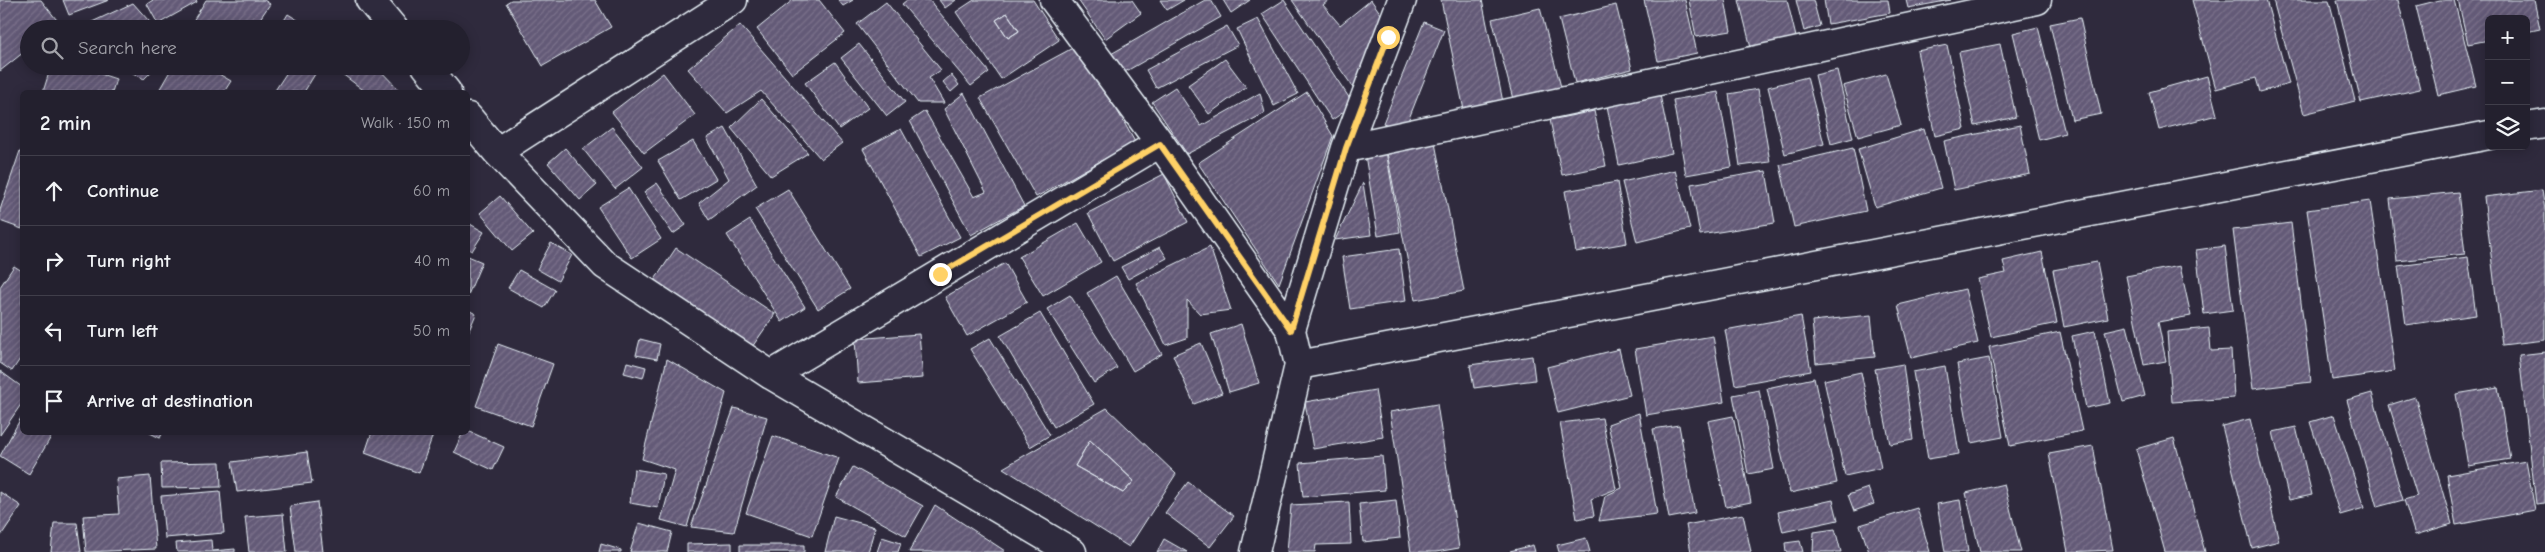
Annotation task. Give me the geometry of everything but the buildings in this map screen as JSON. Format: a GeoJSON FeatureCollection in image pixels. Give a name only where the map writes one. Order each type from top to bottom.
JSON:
{"type":"FeatureCollection","features":[{"type":"Feature","properties":{"kind":"street"},"geometry":{"type":"LineString","coordinates":[[370,0],[387,20]]}},
{"type":"Feature","properties":{"kind":"street"},"geometry":{"type":"LineString","coordinates":[[497,152],[733,0]]}},
{"type":"Feature","properties":{"kind":"street"},"geometry":{"type":"LineString","coordinates":[[1054,0],[1160,144],[1291,330],[1299,365],[1255,552]]}},
{"type":"Feature","properties":{"kind":"street"},"geometry":{"type":"LineString","coordinates":[[1291,330],[1346,148],[1402,0]]}},
{"type":"Feature","properties":{"kind":"street"},"geometry":{"type":"LineString","coordinates":[[1346,148],[2037,0]]}},
{"type":"Feature","properties":{"kind":"street"},"geometry":{"type":"LineString","coordinates":[[434,75],[446,90]]}},
{"type":"Feature","properties":{"kind":"street"},"geometry":{"type":"LineString","coordinates":[[470,118],[497,152],[605,265],[771,374],[1072,552]]}},
{"type":"Feature","properties":{"kind":"street"},"geometry":{"type":"LineString","coordinates":[[2530,126],[2545,124]]}},
{"type":"Feature","properties":{"kind":"street"},"geometry":{"type":"LineString","coordinates":[[1299,365],[2485,136]]}},
{"type":"Feature","properties":{"kind":"street"},"geometry":{"type":"LineString","coordinates":[[771,374],[1160,144]]}},
{"type":"Feature","properties":{"kind":"route"},"geometry":{"type":"LineString","coordinates":[[940,274],[1160,144],[1291,330],[1346,148],[1388,37]]}}]}
